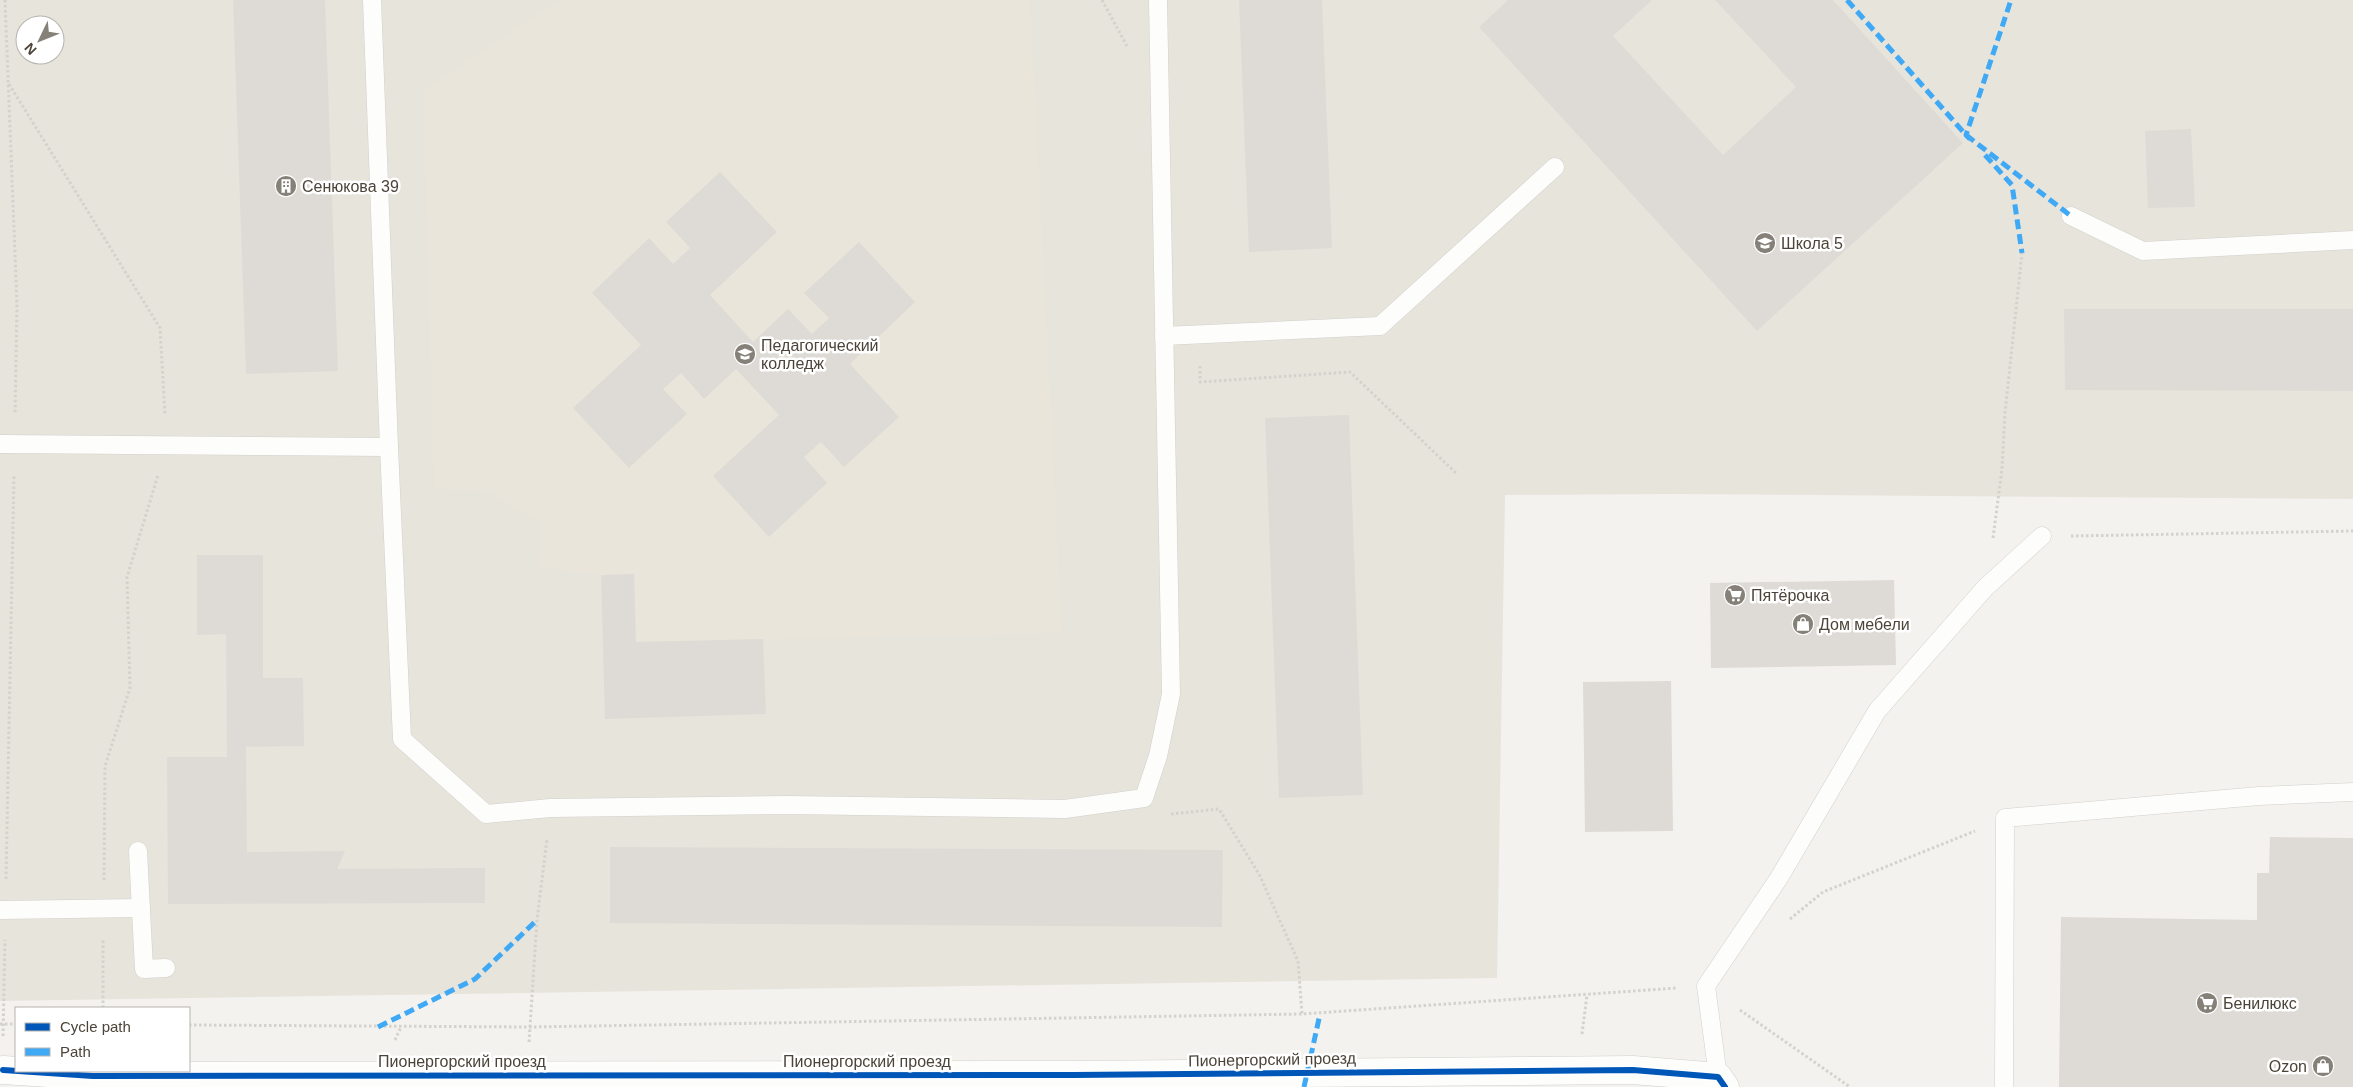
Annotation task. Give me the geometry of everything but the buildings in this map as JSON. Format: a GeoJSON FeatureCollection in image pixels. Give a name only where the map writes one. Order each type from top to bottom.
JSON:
{"type":"FeatureCollection","features":[{"type":"Feature","properties":{"kind":"street","name":"Пионергорский проезд"},"geometry":{"type":"LineString","coordinates":[[3,1070],[15,1071]]}},
{"type":"Feature","properties":{"kind":"street","name":"Пионергорский проезд"},"geometry":{"type":"LineString","coordinates":[[33,1072],[93,1076],[1083,1075],[1632,1070],[1722,1082]]}},
{"type":"Feature","properties":{"kind":"lane"},"geometry":{"type":"LineString","coordinates":[[372,0],[388,447],[402,739],[486,814],[550,808],[788,805],[1065,809],[1144,798],[1158,756],[1171,694],[1158,0]]}},
{"type":"Feature","properties":{"kind":"lane"},"geometry":{"type":"LineString","coordinates":[[1164,336],[1380,326],[1555,167]]}},
{"type":"Feature","properties":{"kind":"lane"},"geometry":{"type":"LineString","coordinates":[[2070,216],[2143,251],[2353,240]]}},
{"type":"Feature","properties":{"kind":"lane"},"geometry":{"type":"LineString","coordinates":[[7,444],[167,447],[388,447]]}},
{"type":"Feature","properties":{"kind":"lane"},"geometry":{"type":"LineString","coordinates":[[1722,1082],[1706,986],[1779,878],[1877,711],[1985,588],[2042,536]]}},
{"type":"Feature","properties":{"kind":"lane"},"geometry":{"type":"LineString","coordinates":[[2004,1087],[2005,818],[2259,796],[2353,792]]}},
{"type":"Feature","properties":{"kind":"lane"},"geometry":{"type":"LineString","coordinates":[[138,851],[144,970],[166,968]]}},
{"type":"Feature","properties":{"kind":"lane"},"geometry":{"type":"LineString","coordinates":[[3,910],[141,908]]}},
{"type":"Feature","properties":{"kind":"path"},"geometry":{"type":"LineString","coordinates":[[3,1070],[7,444],[17,305],[5,0]]}},
{"type":"Feature","properties":{"kind":"path"},"geometry":{"type":"LineString","coordinates":[[1102,0],[1129,49]]}},
{"type":"Feature","properties":{"kind":"path"},"geometry":{"type":"LineString","coordinates":[[8,84],[160,328],[167,447],[127,577],[130,688],[105,766],[103,1007]]}},
{"type":"Feature","properties":{"kind":"path"},"geometry":{"type":"LineString","coordinates":[[1996,518],[2022,253]]}},
{"type":"Feature","properties":{"kind":"path"},"geometry":{"type":"LineString","coordinates":[[1198,335],[1200,382],[1350,372],[1457,474]]}},
{"type":"Feature","properties":{"kind":"path"},"geometry":{"type":"LineString","coordinates":[[2042,536],[2353,531]]}},
{"type":"Feature","properties":{"kind":"path"},"geometry":{"type":"LineString","coordinates":[[524,1075],[531,1027],[537,920],[550,808]]}},
{"type":"Feature","properties":{"kind":"path"},"geometry":{"type":"LineString","coordinates":[[1162,815],[1219,809],[1259,874],[1298,961],[1302,1014]]}},
{"type":"Feature","properties":{"kind":"path"},"geometry":{"type":"LineString","coordinates":[[1786,922],[1823,892],[2005,818]]}},
{"type":"Feature","properties":{"kind":"path"},"geometry":{"type":"LineString","coordinates":[[190,1025],[531,1027],[1302,1014],[1706,986],[1850,1087]]}},
{"type":"Feature","properties":{"kind":"path"},"geometry":{"type":"LineString","coordinates":[[2,1024],[15,1024]]}},
{"type":"Feature","properties":{"kind":"shaded area"},"geometry":{"type":"Polygon","coordinates":[[[0,0],[2353,0],[2353,499],[1673,494],[1505,495],[1497,978],[0,1001],[0,0]]]}},
{"type":"Feature","properties":{"kind":"shaded area"},"geometry":{"type":"Polygon","coordinates":[[[560,0],[1030,0],[1062,633],[636,642],[634,574],[601,575],[539,567],[541,524],[488,491],[434,489],[423,91],[560,0]]]}},
{"type":"Feature","properties":{"kind":"marked path"},"geometry":{"type":"LineString","coordinates":[[1847,0],[1966,135],[2071,216]]}},
{"type":"Feature","properties":{"kind":"marked path"},"geometry":{"type":"LineString","coordinates":[[1970,139],[1966,135],[2011,0]]}},
{"type":"Feature","properties":{"kind":"marked path"},"geometry":{"type":"LineString","coordinates":[[1985,155],[2012,185],[2022,253]]}},
{"type":"Feature","properties":{"kind":"marked path"},"geometry":{"type":"LineString","coordinates":[[378,1027],[475,979],[537,920]]}},
{"type":"Feature","properties":{"kind":"marked path"},"geometry":{"type":"LineString","coordinates":[[1304,1087],[1320,1014]]}},
{"type":"Feature","properties":{"kind":"cycle path"},"geometry":{"type":"LineString","coordinates":[[3,1070],[15,1071]]}},
{"type":"Feature","properties":{"kind":"cycle path"},"geometry":{"type":"LineString","coordinates":[[33,1072],[93,1076],[1073,1075],[1633,1070],[1718,1077],[1725,1087]]}},
{"type":"Feature","properties":{"kind":"place","name":"Сенюкова 39"},"geometry":{"type":"Point","coordinates":[286,186]}},
{"type":"Feature","properties":{"kind":"place","name":"Школа 5"},"geometry":{"type":"Point","coordinates":[1765,243]}},
{"type":"Feature","properties":{"kind":"place","name":"Педагогический колледж"},"geometry":{"type":"Point","coordinates":[745,354]}},
{"type":"Feature","properties":{"kind":"place","name":"Пятёрочка"},"geometry":{"type":"Point","coordinates":[1735,595]}},
{"type":"Feature","properties":{"kind":"place","name":"Дом мебели"},"geometry":{"type":"Point","coordinates":[1803,624]}},
{"type":"Feature","properties":{"kind":"place","name":"Бенилюкс"},"geometry":{"type":"Point","coordinates":[2207,1003]}},
{"type":"Feature","properties":{"kind":"place","name":"Ozon"},"geometry":{"type":"Point","coordinates":[2323,1066]}}]}
